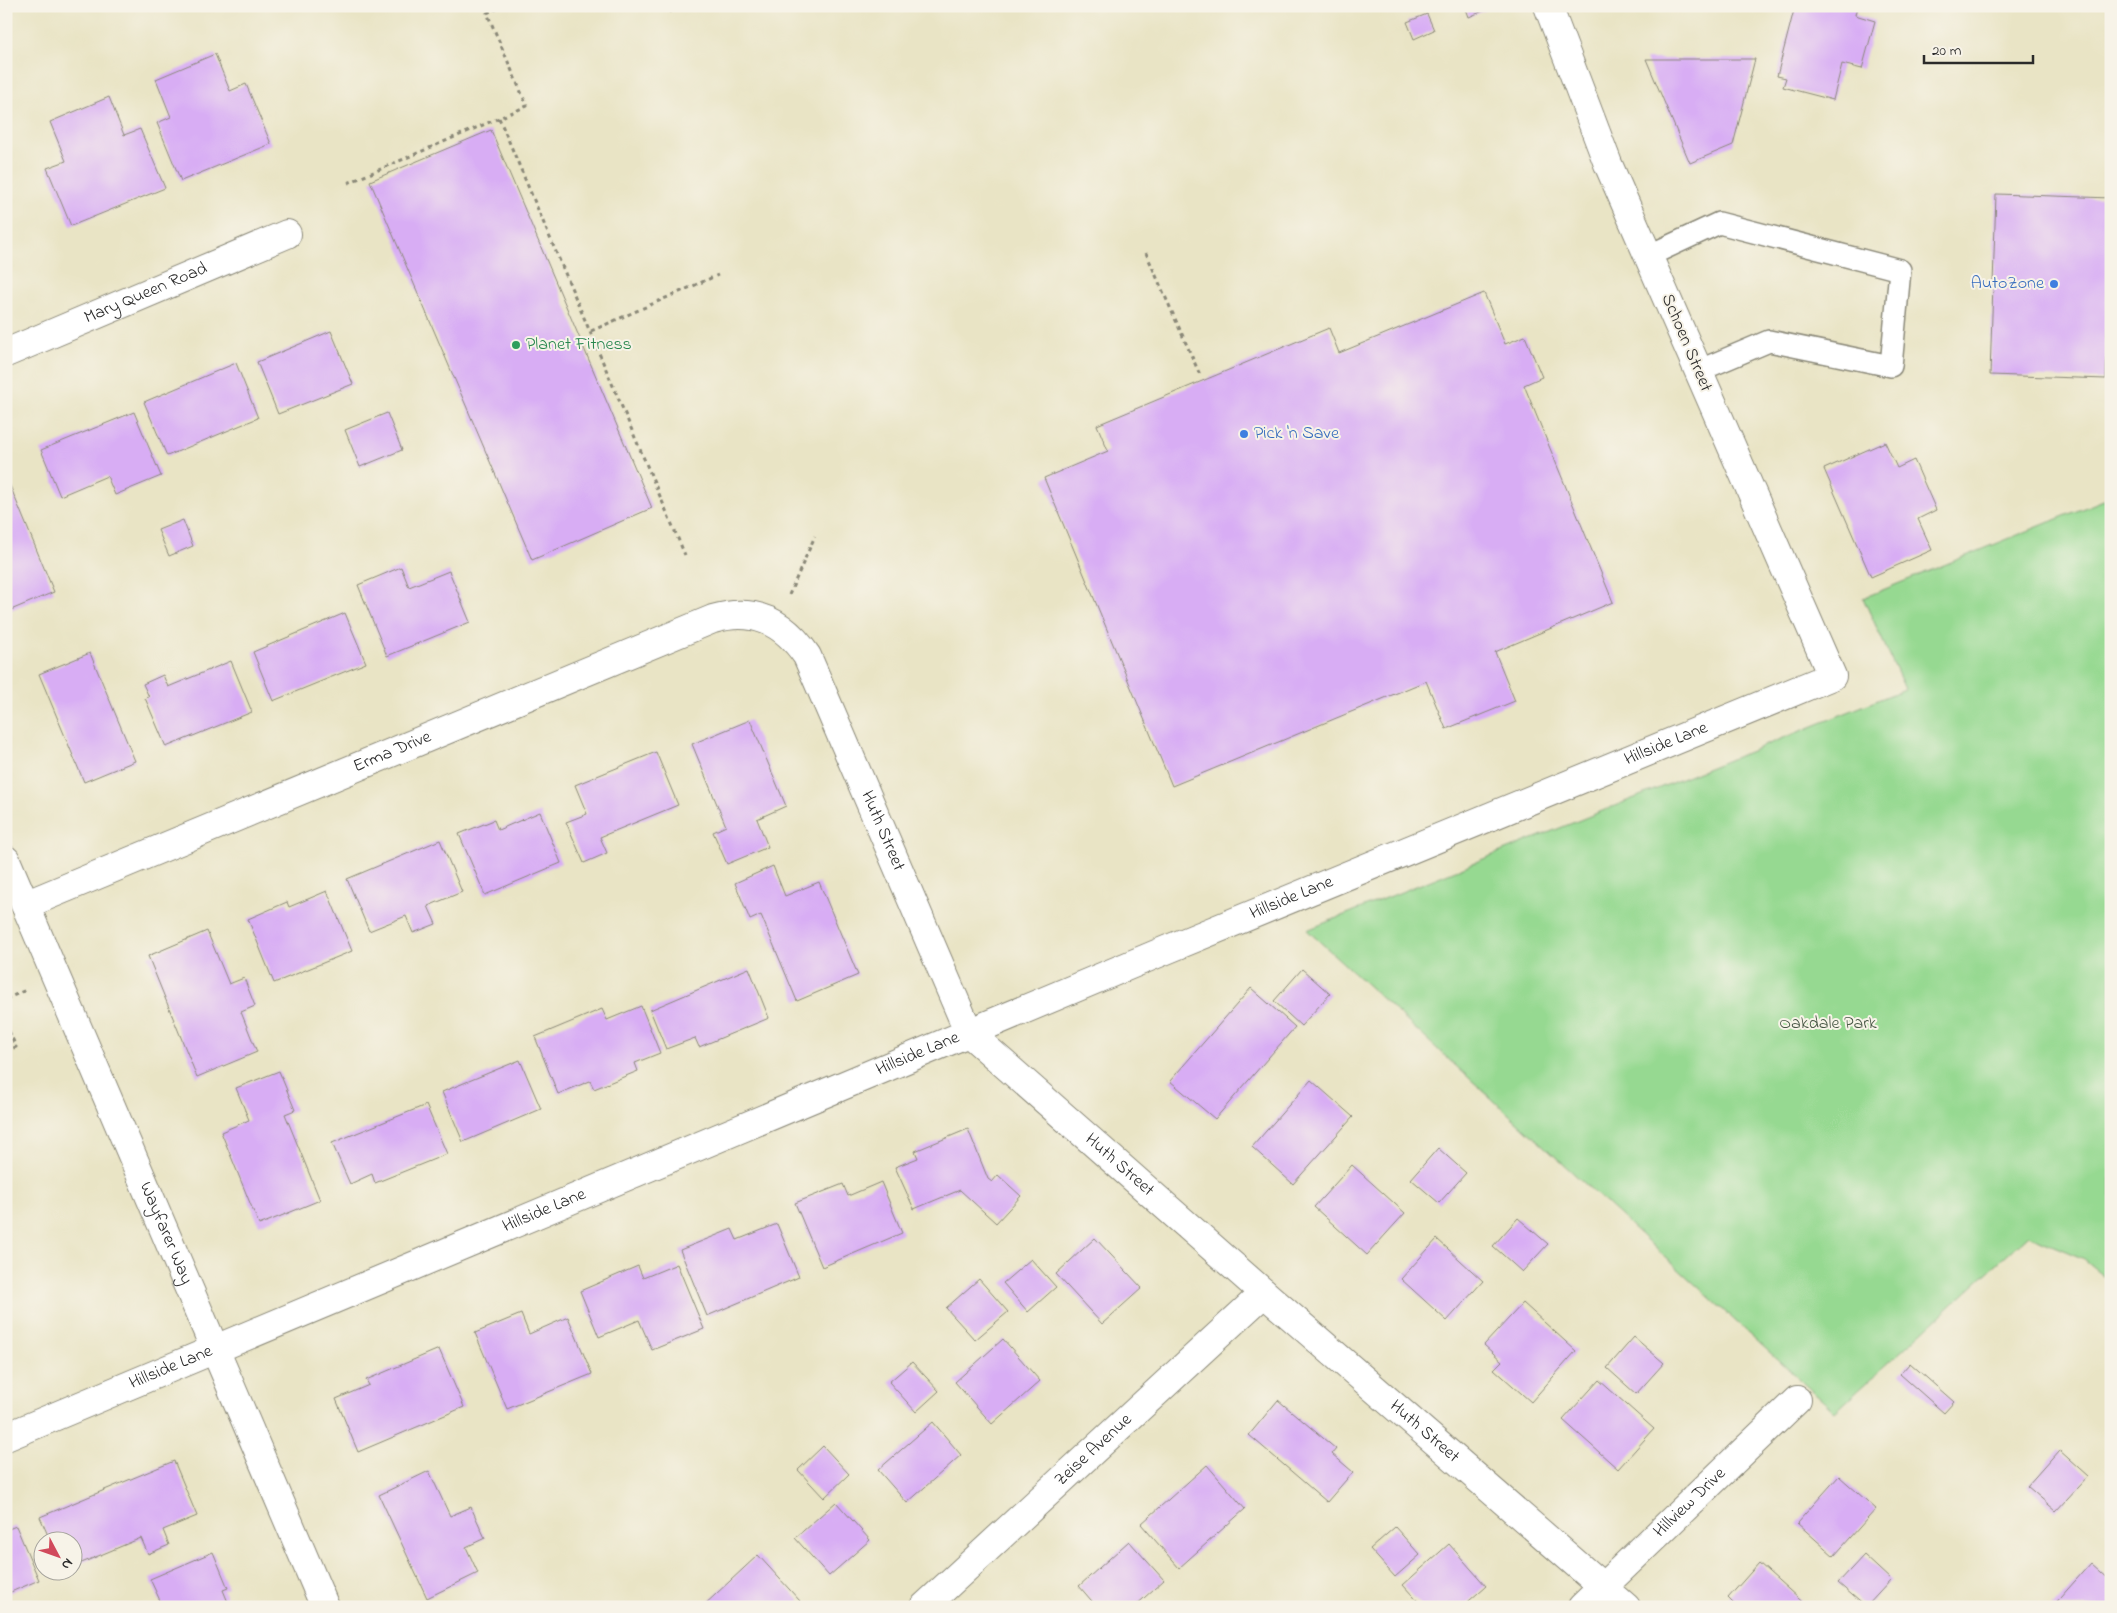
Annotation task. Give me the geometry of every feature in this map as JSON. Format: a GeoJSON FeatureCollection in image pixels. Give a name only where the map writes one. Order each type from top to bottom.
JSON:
{"type":"FeatureCollection","features":[{"type":"Feature","properties":{"kind":"street","name":"Schoen Street"},"geometry":{"type":"LineString","coordinates":[[1548,6],[1608,164],[1832,676]]}},
{"type":"Feature","properties":{"kind":"street","name":"Mary Queen Road"},"geometry":{"type":"LineString","coordinates":[[6,353],[288,234]]}},
{"type":"Feature","properties":{"kind":"street","name":"Erma Drive"},"geometry":{"type":"LineString","coordinates":[[25,906],[713,619],[724,616],[748,615],[769,621]]}},
{"type":"Feature","properties":{"kind":"street","name":"Huth Street"},"geometry":{"type":"LineString","coordinates":[[769,621],[798,642],[807,656],[969,1032],[1264,1293],[1626,1607]]}},
{"type":"Feature","properties":{"kind":"street","name":"Hillside Lane"},"geometry":{"type":"LineString","coordinates":[[6,1437],[969,1032],[1832,676]]}},
{"type":"Feature","properties":{"kind":"street","name":"Wayfarer Way"},"geometry":{"type":"LineString","coordinates":[[6,860],[325,1607]]}},
{"type":"Feature","properties":{"kind":"street","name":"Zeise Avenue"},"geometry":{"type":"LineString","coordinates":[[924,1607],[1264,1293]]}},
{"type":"Feature","properties":{"kind":"street","name":"Hillview Drive"},"geometry":{"type":"LineString","coordinates":[[1582,1607],[1797,1400]]}},
{"type":"Feature","properties":{"kind":"lane"},"geometry":{"type":"LineString","coordinates":[[1648,256],[1719,223],[1900,270],[1891,366],[1769,341],[1698,371]]}},
{"type":"Feature","properties":{"kind":"path"},"geometry":{"type":"LineString","coordinates":[[348,183],[527,106],[487,13],[503,6]]}},
{"type":"Feature","properties":{"kind":"path"},"geometry":{"type":"LineString","coordinates":[[661,6],[673,13]]}},
{"type":"Feature","properties":{"kind":"path"},"geometry":{"type":"LineString","coordinates":[[499,118],[591,330],[685,555]]}},
{"type":"Feature","properties":{"kind":"path"},"geometry":{"type":"LineString","coordinates":[[1146,253],[1200,375]]}},
{"type":"Feature","properties":{"kind":"path"},"geometry":{"type":"LineString","coordinates":[[591,330],[718,275]]}},
{"type":"Feature","properties":{"kind":"path"},"geometry":{"type":"LineString","coordinates":[[769,621],[815,536]]}},
{"type":"Feature","properties":{"kind":"path"},"geometry":{"type":"LineString","coordinates":[[6,1024],[16,1047],[6,1051]]}},
{"type":"Feature","properties":{"kind":"green space","name":"Oakdale Park"},"geometry":{"type":"Polygon","coordinates":[[[2111,497],[2111,1282],[2082,1258],[2028,1235],[1835,1412],[1307,930],[1905,689],[1863,598],[2111,497]]]}},
{"type":"Feature","properties":{"kind":"building"},"geometry":{"type":"Polygon","coordinates":[[[1465,6],[1489,6],[1490,8],[1469,17],[1465,6]]]}},
{"type":"Feature","properties":{"kind":"building"},"geometry":{"type":"Polygon","coordinates":[[[1795,6],[1857,6],[1855,15],[1875,21],[1862,69],[1842,64],[1833,100],[1783,87],[1786,78],[1777,76],[1795,6]]]}},
{"type":"Feature","properties":{"kind":"building"},"geometry":{"type":"Polygon","coordinates":[[[1427,14],[1434,30],[1414,39],[1407,22],[1427,14]]]}},
{"type":"Feature","properties":{"kind":"building"},"geometry":{"type":"Polygon","coordinates":[[[215,54],[230,91],[246,84],[271,144],[181,181],[157,123],[171,117],[156,79],[215,54]]]}},
{"type":"Feature","properties":{"kind":"building"},"geometry":{"type":"Polygon","coordinates":[[[1646,59],[1755,59],[1733,145],[1690,163],[1646,59]]]}},
{"type":"Feature","properties":{"kind":"building"},"geometry":{"type":"Polygon","coordinates":[[[109,97],[124,135],[140,129],[165,188],[71,226],[47,168],[66,161],[50,122],[109,97]]]}},
{"type":"Feature","properties":{"kind":"building"},"geometry":{"type":"Polygon","coordinates":[[[491,130],[652,508],[532,560],[370,181],[491,130]]]}},
{"type":"Feature","properties":{"kind":"building"},"geometry":{"type":"Polygon","coordinates":[[[1996,194],[2111,198],[2106,379],[1990,375],[1996,194]]]}},
{"type":"Feature","properties":{"kind":"building"},"geometry":{"type":"Polygon","coordinates":[[[1484,293],[1505,344],[1525,336],[1542,377],[1524,385],[1613,602],[1495,652],[1515,701],[1446,729],[1426,681],[1172,786],[1044,478],[1108,451],[1097,425],[1329,328],[1339,353],[1484,293]]]}},
{"type":"Feature","properties":{"kind":"building"},"geometry":{"type":"Polygon","coordinates":[[[331,331],[353,384],[278,414],[257,362],[331,331]]]}},
{"type":"Feature","properties":{"kind":"building"},"geometry":{"type":"Polygon","coordinates":[[[236,363],[258,418],[167,456],[144,402],[236,363]]]}},
{"type":"Feature","properties":{"kind":"building"},"geometry":{"type":"Polygon","coordinates":[[[134,412],[161,476],[115,495],[107,476],[60,496],[41,450],[134,412]]]}},
{"type":"Feature","properties":{"kind":"building"},"geometry":{"type":"Polygon","coordinates":[[[387,413],[402,450],[360,467],[345,430],[387,413]]]}},
{"type":"Feature","properties":{"kind":"building"},"geometry":{"type":"Polygon","coordinates":[[[1885,442],[1897,468],[1914,460],[1936,510],[1918,519],[1932,550],[1871,577],[1824,469],[1885,442]]]}},
{"type":"Feature","properties":{"kind":"building"},"geometry":{"type":"Polygon","coordinates":[[[6,476],[54,592],[6,612],[6,476]]]}},
{"type":"Feature","properties":{"kind":"building"},"geometry":{"type":"Polygon","coordinates":[[[183,520],[193,546],[169,556],[158,530],[183,520]]]}},
{"type":"Feature","properties":{"kind":"building"},"geometry":{"type":"Polygon","coordinates":[[[401,567],[409,587],[449,571],[470,622],[387,656],[358,585],[401,567]]]}},
{"type":"Feature","properties":{"kind":"building"},"geometry":{"type":"Polygon","coordinates":[[[345,613],[366,663],[273,701],[253,652],[345,613]]]}},
{"type":"Feature","properties":{"kind":"building"},"geometry":{"type":"Polygon","coordinates":[[[90,653],[135,761],[84,782],[39,674],[90,653]]]}},
{"type":"Feature","properties":{"kind":"building"},"geometry":{"type":"Polygon","coordinates":[[[231,661],[252,712],[166,747],[145,698],[149,697],[143,684],[163,675],[168,687],[231,661]]]}},
{"type":"Feature","properties":{"kind":"building"},"geometry":{"type":"Polygon","coordinates":[[[750,720],[786,806],[757,819],[768,847],[727,864],[713,832],[726,826],[692,744],[750,720]]]}},
{"type":"Feature","properties":{"kind":"building"},"geometry":{"type":"Polygon","coordinates":[[[656,752],[678,805],[600,837],[607,853],[584,863],[566,822],[587,814],[575,785],[656,752]]]}},
{"type":"Feature","properties":{"kind":"building"},"geometry":{"type":"Polygon","coordinates":[[[540,812],[561,863],[485,895],[459,834],[494,820],[498,830],[540,812]]]}},
{"type":"Feature","properties":{"kind":"building"},"geometry":{"type":"Polygon","coordinates":[[[440,840],[462,892],[428,906],[436,924],[413,933],[406,916],[369,931],[347,879],[440,840]]]}},
{"type":"Feature","properties":{"kind":"building"},"geometry":{"type":"Polygon","coordinates":[[[773,866],[785,896],[819,882],[858,975],[797,1001],[761,915],[750,920],[735,883],[773,866]]]}},
{"type":"Feature","properties":{"kind":"building"},"geometry":{"type":"Polygon","coordinates":[[[327,891],[352,951],[274,983],[248,919],[287,902],[289,907],[327,891]]]}},
{"type":"Feature","properties":{"kind":"building"},"geometry":{"type":"Polygon","coordinates":[[[207,931],[229,984],[244,978],[255,1006],[241,1012],[257,1052],[197,1077],[148,956],[207,931]]]}},
{"type":"Feature","properties":{"kind":"building"},"geometry":{"type":"Polygon","coordinates":[[[749,968],[769,1018],[699,1047],[695,1038],[666,1049],[650,1010],[749,968]]]}},
{"type":"Feature","properties":{"kind":"building"},"geometry":{"type":"Polygon","coordinates":[[[1302,969],[1330,994],[1301,1026],[1274,1001],[1302,969]]]}},
{"type":"Feature","properties":{"kind":"building"},"geometry":{"type":"Polygon","coordinates":[[[1251,988],[1295,1027],[1215,1119],[1170,1081],[1251,988]]]}},
{"type":"Feature","properties":{"kind":"building"},"geometry":{"type":"Polygon","coordinates":[[[641,1006],[660,1053],[635,1063],[638,1071],[594,1089],[590,1081],[558,1094],[535,1037],[602,1009],[607,1020],[641,1006]]]}},
{"type":"Feature","properties":{"kind":"building"},"geometry":{"type":"Polygon","coordinates":[[[520,1060],[541,1109],[463,1142],[442,1092],[520,1060]]]}},
{"type":"Feature","properties":{"kind":"building"},"geometry":{"type":"Polygon","coordinates":[[[279,1071],[295,1110],[285,1114],[320,1200],[259,1225],[221,1132],[249,1120],[236,1088],[279,1071]]]}},
{"type":"Feature","properties":{"kind":"building"},"geometry":{"type":"Polygon","coordinates":[[[1311,1080],[1353,1117],[1293,1184],[1252,1147],[1311,1080]]]}},
{"type":"Feature","properties":{"kind":"building"},"geometry":{"type":"Polygon","coordinates":[[[426,1105],[447,1154],[375,1183],[372,1174],[350,1184],[332,1143],[426,1105]]]}},
{"type":"Feature","properties":{"kind":"building"},"geometry":{"type":"Polygon","coordinates":[[[968,1129],[988,1179],[992,1182],[998,1175],[1021,1196],[996,1223],[960,1190],[914,1209],[895,1167],[918,1158],[915,1151],[968,1129]]]}},
{"type":"Feature","properties":{"kind":"building"},"geometry":{"type":"Polygon","coordinates":[[[1438,1148],[1466,1173],[1439,1203],[1411,1179],[1438,1148]]]}},
{"type":"Feature","properties":{"kind":"building"},"geometry":{"type":"Polygon","coordinates":[[[1352,1165],[1405,1213],[1367,1255],[1314,1207],[1352,1165]]]}},
{"type":"Feature","properties":{"kind":"building"},"geometry":{"type":"Polygon","coordinates":[[[881,1182],[902,1233],[822,1267],[795,1203],[843,1184],[848,1196],[881,1182]]]}},
{"type":"Feature","properties":{"kind":"building"},"geometry":{"type":"Polygon","coordinates":[[[1518,1218],[1548,1244],[1522,1272],[1493,1246],[1518,1218]]]}},
{"type":"Feature","properties":{"kind":"building"},"geometry":{"type":"Polygon","coordinates":[[[777,1224],[799,1277],[707,1316],[680,1250],[732,1229],[737,1240],[777,1224]]]}},
{"type":"Feature","properties":{"kind":"building"},"geometry":{"type":"Polygon","coordinates":[[[1095,1238],[1142,1288],[1102,1324],[1056,1274],[1095,1238]]]}},
{"type":"Feature","properties":{"kind":"building"},"geometry":{"type":"Polygon","coordinates":[[[1437,1239],[1483,1281],[1447,1321],[1401,1279],[1437,1239]]]}},
{"type":"Feature","properties":{"kind":"building"},"geometry":{"type":"Polygon","coordinates":[[[1031,1259],[1056,1287],[1028,1312],[1003,1283],[1031,1259]]]}},
{"type":"Feature","properties":{"kind":"building"},"geometry":{"type":"Polygon","coordinates":[[[677,1264],[704,1329],[652,1350],[639,1320],[599,1337],[580,1291],[638,1266],[643,1278],[677,1264]]]}},
{"type":"Feature","properties":{"kind":"building"},"geometry":{"type":"Polygon","coordinates":[[[979,1279],[1008,1312],[975,1340],[946,1308],[979,1279]]]}},
{"type":"Feature","properties":{"kind":"building"},"geometry":{"type":"Polygon","coordinates":[[[1523,1303],[1576,1351],[1531,1402],[1494,1369],[1502,1361],[1484,1345],[1523,1303]]]}},
{"type":"Feature","properties":{"kind":"building"},"geometry":{"type":"Polygon","coordinates":[[[521,1314],[529,1334],[568,1317],[592,1374],[507,1409],[475,1333],[521,1314]]]}},
{"type":"Feature","properties":{"kind":"building"},"geometry":{"type":"Polygon","coordinates":[[[1634,1337],[1664,1363],[1636,1394],[1607,1368],[1634,1337]]]}},
{"type":"Feature","properties":{"kind":"building"},"geometry":{"type":"Polygon","coordinates":[[[1003,1339],[1040,1381],[992,1424],[955,1382],[1003,1339]]]}},
{"type":"Feature","properties":{"kind":"building"},"geometry":{"type":"Polygon","coordinates":[[[439,1349],[464,1407],[358,1452],[336,1399],[369,1385],[366,1380],[439,1349]]]}},
{"type":"Feature","properties":{"kind":"building"},"geometry":{"type":"Polygon","coordinates":[[[912,1362],[939,1391],[916,1412],[889,1382],[912,1362]]]}},
{"type":"Feature","properties":{"kind":"building"},"geometry":{"type":"Polygon","coordinates":[[[1910,1363],[1954,1402],[1944,1413],[1900,1374],[1910,1363]]]}},
{"type":"Feature","properties":{"kind":"building"},"geometry":{"type":"Polygon","coordinates":[[[1599,1380],[1654,1429],[1618,1469],[1563,1420],[1599,1380]]]}},
{"type":"Feature","properties":{"kind":"building"},"geometry":{"type":"Polygon","coordinates":[[[1278,1400],[1336,1449],[1332,1454],[1353,1472],[1327,1502],[1249,1435],[1278,1400]]]}},
{"type":"Feature","properties":{"kind":"building"},"geometry":{"type":"Polygon","coordinates":[[[933,1422],[961,1455],[907,1503],[878,1470],[933,1422]]]}},
{"type":"Feature","properties":{"kind":"building"},"geometry":{"type":"Polygon","coordinates":[[[823,1446],[849,1474],[824,1498],[798,1470],[823,1446]]]}},
{"type":"Feature","properties":{"kind":"building"},"geometry":{"type":"Polygon","coordinates":[[[2059,1450],[2088,1476],[2056,1511],[2027,1486],[2059,1450]]]}},
{"type":"Feature","properties":{"kind":"building"},"geometry":{"type":"Polygon","coordinates":[[[174,1461],[197,1516],[163,1530],[169,1545],[148,1554],[141,1538],[82,1563],[82,1530],[46,1530],[40,1517],[174,1461]]]}},
{"type":"Feature","properties":{"kind":"building"},"geometry":{"type":"Polygon","coordinates":[[[1207,1465],[1245,1509],[1179,1568],[1141,1524],[1207,1465]]]}},
{"type":"Feature","properties":{"kind":"building"},"geometry":{"type":"Polygon","coordinates":[[[429,1471],[450,1516],[471,1507],[485,1538],[466,1547],[478,1573],[427,1598],[379,1495],[429,1471]]]}},
{"type":"Feature","properties":{"kind":"building"},"geometry":{"type":"Polygon","coordinates":[[[1839,1476],[1876,1509],[1834,1556],[1797,1523],[1839,1476]]]}},
{"type":"Feature","properties":{"kind":"building"},"geometry":{"type":"Polygon","coordinates":[[[836,1502],[870,1540],[829,1576],[795,1538],[836,1502]]]}},
{"type":"Feature","properties":{"kind":"building"},"geometry":{"type":"Polygon","coordinates":[[[16,1526],[32,1564],[32,1580],[39,1580],[6,1594],[6,1530],[16,1526]]]}},
{"type":"Feature","properties":{"kind":"building"},"geometry":{"type":"Polygon","coordinates":[[[1395,1527],[1420,1555],[1395,1577],[1370,1549],[1395,1527]]]}},
{"type":"Feature","properties":{"kind":"building"},"geometry":{"type":"Polygon","coordinates":[[[1129,1541],[1164,1580],[1134,1607],[1097,1607],[1079,1586],[1129,1541]]]}},
{"type":"Feature","properties":{"kind":"building"},"geometry":{"type":"Polygon","coordinates":[[[1449,1544],[1486,1586],[1462,1607],[1423,1607],[1403,1585],[1449,1544]]]}},
{"type":"Feature","properties":{"kind":"building"},"geometry":{"type":"Polygon","coordinates":[[[213,1552],[228,1588],[223,1590],[230,1607],[163,1607],[150,1579],[213,1552]]]}},
{"type":"Feature","properties":{"kind":"building"},"geometry":{"type":"Polygon","coordinates":[[[758,1555],[800,1601],[794,1607],[702,1607],[758,1555]]]}},
{"type":"Feature","properties":{"kind":"building"},"geometry":{"type":"Polygon","coordinates":[[[1864,1555],[1891,1580],[1866,1607],[1838,1583],[1864,1555]]]}},
{"type":"Feature","properties":{"kind":"building"},"geometry":{"type":"Polygon","coordinates":[[[1759,1563],[1808,1607],[1737,1607],[1728,1598],[1759,1563]]]}},
{"type":"Feature","properties":{"kind":"building"},"geometry":{"type":"Polygon","coordinates":[[[2091,1563],[2111,1581],[2111,1607],[2052,1607],[2091,1563]]]}},
{"type":"Feature","properties":{"kind":"place","name":"AutoZone"},"geometry":{"type":"Point","coordinates":[2054,284]}},
{"type":"Feature","properties":{"kind":"place","name":"Planet Fitness"},"geometry":{"type":"Point","coordinates":[516,345]}},
{"type":"Feature","properties":{"kind":"place","name":"Pick 'n Save"},"geometry":{"type":"Point","coordinates":[1244,434]}}]}
